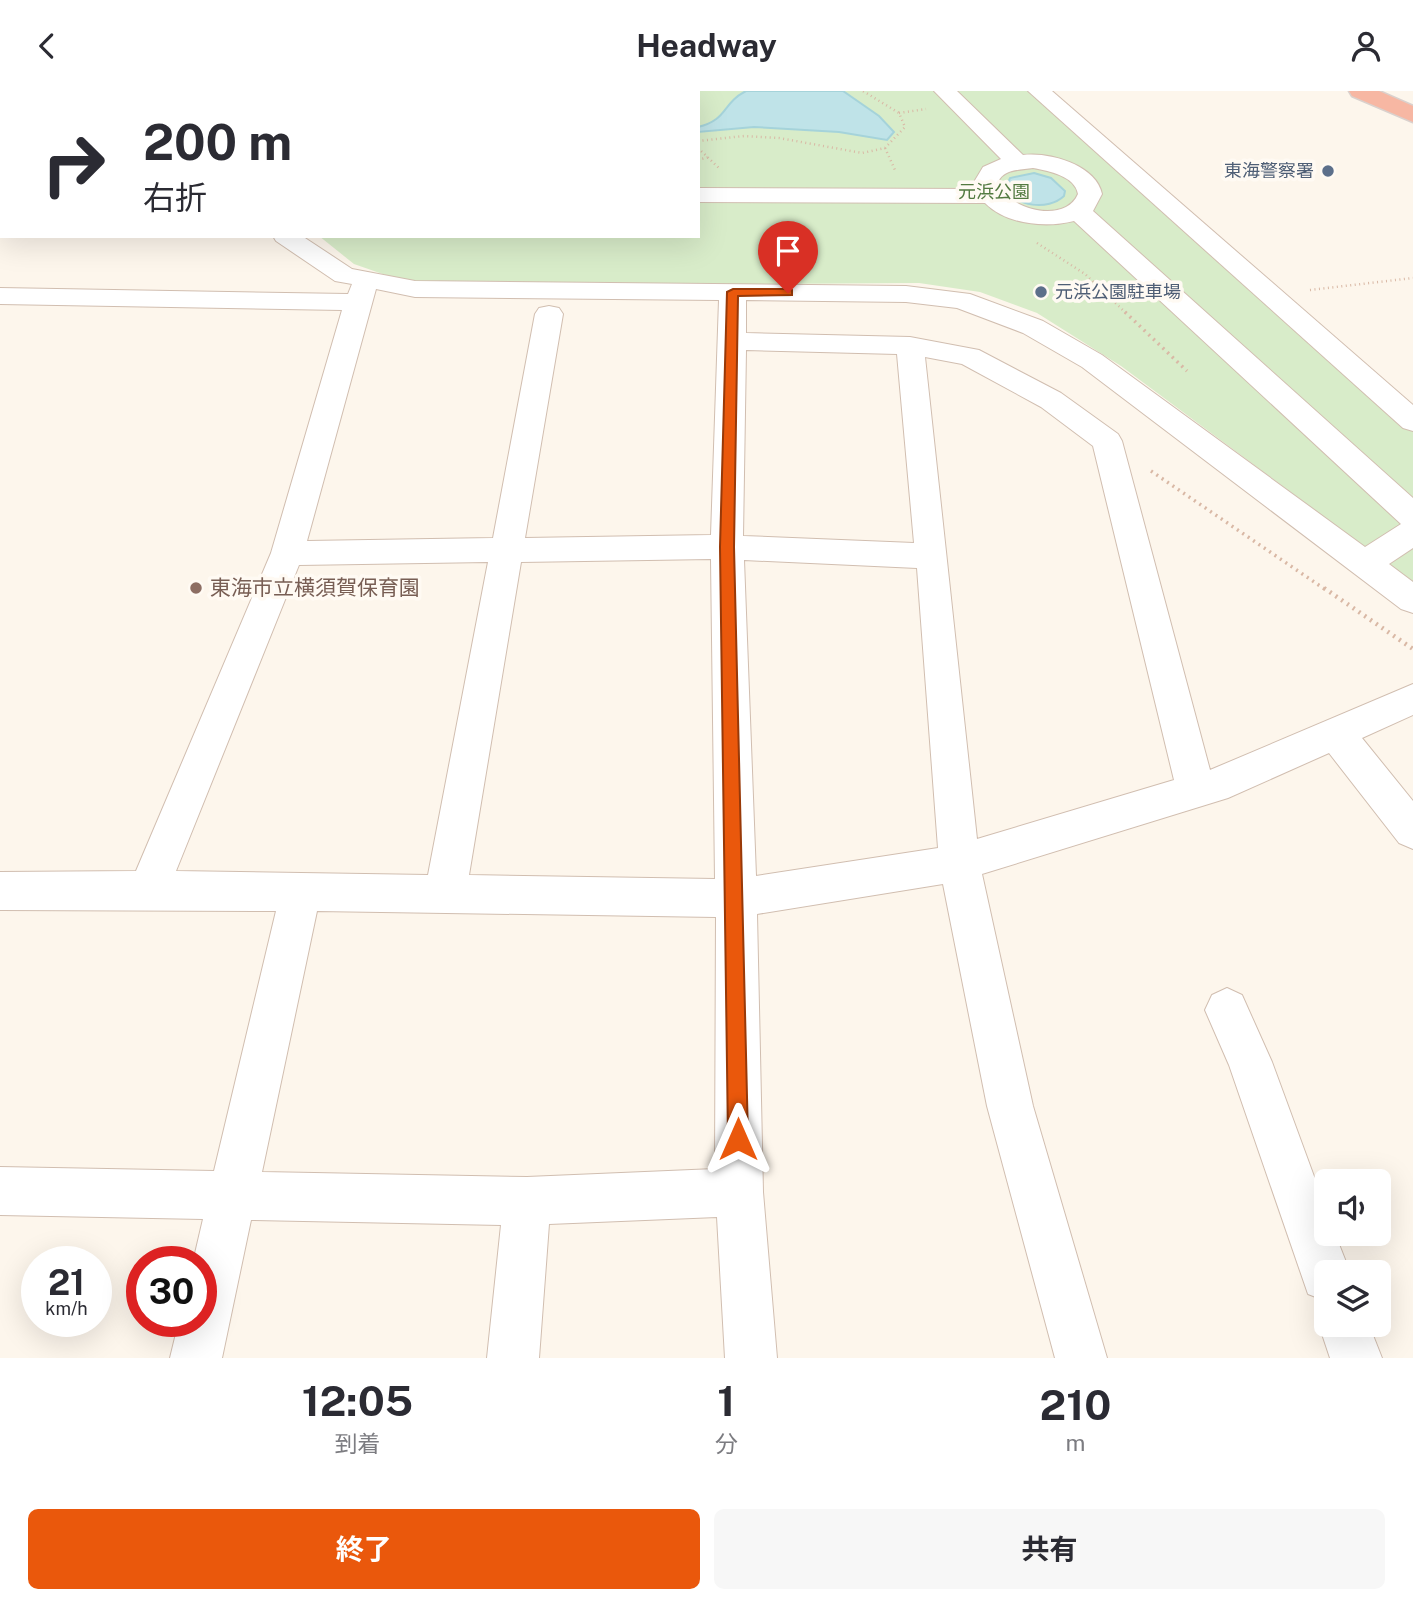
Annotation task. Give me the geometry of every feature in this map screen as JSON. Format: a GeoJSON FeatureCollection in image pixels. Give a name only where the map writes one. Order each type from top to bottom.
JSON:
{"type":"FeatureCollection","features":[{"type":"Feature","properties":{"kind":"highway"},"geometry":{"type":"LineString","coordinates":[[1360,91],[1413,115]]}},
{"type":"Feature","properties":{"kind":"highway"},"geometry":{"type":"LineString","coordinates":[[1393,91],[1413,100]]}},
{"type":"Feature","properties":{"kind":"street"},"geometry":{"type":"LineString","coordinates":[[944,91],[1017,162]]}},
{"type":"Feature","properties":{"kind":"street"},"geometry":{"type":"LineString","coordinates":[[1040,91],[1413,421]]}},
{"type":"Feature","properties":{"kind":"street"},"geometry":{"type":"LineString","coordinates":[[1017,162],[1049,163],[1078,176],[1086,185],[1089,194],[1087,203],[1078,211],[1065,216],[1030,217],[1006,209],[989,196],[984,187],[985,178],[992,170],[1017,162]]}},
{"type":"Feature","properties":{"kind":"street"},"geometry":{"type":"LineString","coordinates":[[700,195],[864,207],[989,196]]}},
{"type":"Feature","properties":{"kind":"street"},"geometry":{"type":"LineString","coordinates":[[1078,211],[1413,516]]}},
{"type":"Feature","properties":{"kind":"street"},"geometry":{"type":"LineString","coordinates":[[288,238],[363,291]]}},
{"type":"Feature","properties":{"kind":"street"},"geometry":{"type":"LineString","coordinates":[[0,296],[415,289],[906,294],[961,300],[1033,327],[1092,361],[1413,600]]}},
{"type":"Feature","properties":{"kind":"street"},"geometry":{"type":"LineString","coordinates":[[148,890],[287,553],[363,291]]}},
{"type":"Feature","properties":{"kind":"street"},"geometry":{"type":"LineString","coordinates":[[733,292],[727,547],[736,898],[739,1192],[751,1358]]}},
{"type":"Feature","properties":{"kind":"street"},"geometry":{"type":"LineString","coordinates":[[444,894],[508,550],[548,314]]}},
{"type":"Feature","properties":{"kind":"street"},"geometry":{"type":"LineString","coordinates":[[731,341],[910,346],[970,356],[1051,400],[1107,441],[1196,790]]}},
{"type":"Feature","properties":{"kind":"street"},"geometry":{"type":"LineString","coordinates":[[910,346],[959,863],[1010,1106],[1081,1358]]}},
{"type":"Feature","properties":{"kind":"street"},"geometry":{"type":"LineString","coordinates":[[1377,556],[1413,532]]}},
{"type":"Feature","properties":{"kind":"street"},"geometry":{"type":"LineString","coordinates":[[287,553],[727,547],[932,556]]}},
{"type":"Feature","properties":{"kind":"street"},"geometry":{"type":"LineString","coordinates":[[0,891],[148,890],[736,898],[959,863],[1228,781],[1413,699]]}},
{"type":"Feature","properties":{"kind":"street"},"geometry":{"type":"LineString","coordinates":[[1336,734],[1413,831]]}},
{"type":"Feature","properties":{"kind":"street"},"geometry":{"type":"LineString","coordinates":[[196,1358],[235,1195],[301,892]]}},
{"type":"Feature","properties":{"kind":"street"},"geometry":{"type":"LineString","coordinates":[[1227,1010],[1250,1062],[1320,1260]]}},
{"type":"Feature","properties":{"kind":"street"},"geometry":{"type":"LineString","coordinates":[[0,1191],[527,1201],[739,1192]]}},
{"type":"Feature","properties":{"kind":"street"},"geometry":{"type":"LineString","coordinates":[[513,1358],[527,1201]]}},
{"type":"Feature","properties":{"kind":"street"},"geometry":{"type":"LineString","coordinates":[[1348,1337],[1356,1358]]}},
{"type":"Feature","properties":{"kind":"path"},"geometry":{"type":"LineString","coordinates":[[700,141],[744,136],[810,142],[862,153],[885,148],[905,127],[899,113],[863,91]]}},
{"type":"Feature","properties":{"kind":"path"},"geometry":{"type":"LineString","coordinates":[[700,160],[710,157]]}},
{"type":"Feature","properties":{"kind":"path"},"geometry":{"type":"LineString","coordinates":[[1028,239],[1085,274],[1187,371]]}},
{"type":"Feature","properties":{"kind":"path"},"geometry":{"type":"LineString","coordinates":[[1271,295],[1413,278]]}},
{"type":"Feature","properties":{"kind":"path"},"geometry":{"type":"LineString","coordinates":[[1107,441],[1413,649]]}},
{"type":"Feature","properties":{"kind":"green space","name":"元浜公園"},"geometry":{"type":"Polygon","coordinates":[[[700,91],[1034,91],[1413,421],[1413,583],[1121,366],[1037,313],[980,292],[919,283],[451,286],[394,278],[354,264],[322,238],[700,238],[700,91]]]}},
{"type":"Feature","properties":{"kind":"water"},"geometry":{"type":"Polygon","coordinates":[[[746,91],[843,91],[879,116],[894,132],[887,140],[839,132],[754,127],[700,132],[700,126],[720,116],[746,91]]]}},
{"type":"Feature","properties":{"kind":"water"},"geometry":{"type":"Polygon","coordinates":[[[1034,173],[1051,178],[1065,191],[1064,196],[1049,204],[1032,205],[1010,194],[1006,187],[1010,178],[1034,173]]]}},
{"type":"Feature","properties":{"kind":"place","name":"東海警察署"},"geometry":{"type":"Point","coordinates":[1328,171]}},
{"type":"Feature","properties":{"kind":"place","name":"元浜公園駐車場"},"geometry":{"type":"Point","coordinates":[1041,292]}},
{"type":"Feature","properties":{"kind":"place","name":"東海市立横須賀保育園"},"geometry":{"type":"Point","coordinates":[196,588]}},
{"type":"Feature","properties":{"kind":"route"},"geometry":{"type":"LineString","coordinates":[[738,1139],[736,898],[727,547],[733,292],[788,293]]}}]}
